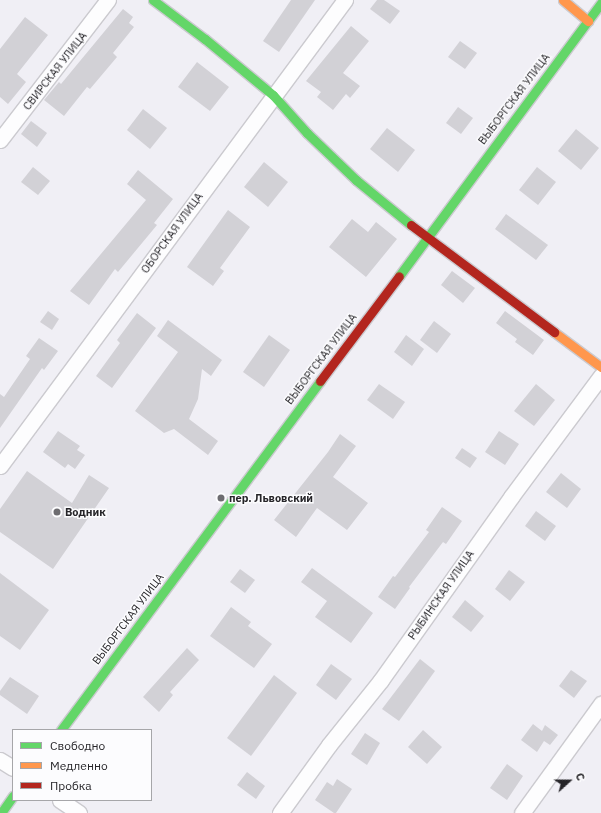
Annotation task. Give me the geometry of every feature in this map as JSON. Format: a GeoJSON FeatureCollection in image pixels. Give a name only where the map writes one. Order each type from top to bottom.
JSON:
{"type":"FeatureCollection","features":[{"type":"Feature","properties":{"kind":"street","name":"СВИРСКАЯ УЛИЦА"},"geometry":{"type":"LineString","coordinates":[[0,140],[108,0]]}},
{"type":"Feature","properties":{"kind":"street"},"geometry":{"type":"LineString","coordinates":[[153,0],[205,39],[273,95],[307,133],[356,180],[426,237],[601,367]]}},
{"type":"Feature","properties":{"kind":"street","name":"ОБОРСКАЯ УЛИЦА"},"geometry":{"type":"LineString","coordinates":[[0,466],[273,95],[345,0]]}},
{"type":"Feature","properties":{"kind":"street"},"geometry":{"type":"LineString","coordinates":[[563,0],[588,20]]}},
{"type":"Feature","properties":{"kind":"street","name":"ВЫБОРГСКАЯ УЛИЦА"},"geometry":{"type":"LineString","coordinates":[[62,729],[601,3]]}},
{"type":"Feature","properties":{"kind":"street","name":"РЫБИНСКАЯ УЛИЦА"},"geometry":{"type":"LineString","coordinates":[[280,813],[329,745],[380,680],[501,510],[601,376]]}},
{"type":"Feature","properties":{"kind":"street"},"geometry":{"type":"LineString","coordinates":[[522,813],[601,704]]}},
{"type":"Feature","properties":{"kind":"street"},"geometry":{"type":"LineString","coordinates":[[0,760],[12,767]]}},
{"type":"Feature","properties":{"kind":"street"},"geometry":{"type":"LineString","coordinates":[[1,813],[12,797]]}},
{"type":"Feature","properties":{"kind":"street"},"geometry":{"type":"LineString","coordinates":[[61,801],[78,813]]}},
{"type":"Feature","properties":{"kind":"building"},"geometry":{"type":"Polygon","coordinates":[[[291,0],[315,0],[279,52],[263,41],[291,0]]]}},
{"type":"Feature","properties":{"kind":"building"},"geometry":{"type":"Polygon","coordinates":[[[377,0],[384,0],[400,11],[390,24],[370,9],[377,0]]]}},
{"type":"Feature","properties":{"kind":"building"},"geometry":{"type":"Polygon","coordinates":[[[123,9],[133,17],[129,23],[134,27],[113,53],[117,57],[90,89],[87,87],[64,116],[44,100],[59,82],[61,84],[123,9]]]}},
{"type":"Feature","properties":{"kind":"building"},"geometry":{"type":"Polygon","coordinates":[[[25,17],[48,35],[17,74],[26,82],[8,104],[0,97],[0,49],[25,17]]]}},
{"type":"Feature","properties":{"kind":"building"},"geometry":{"type":"Polygon","coordinates":[[[351,26],[369,41],[343,73],[360,86],[350,98],[346,94],[333,110],[317,97],[321,92],[306,81],[351,26]]]}},
{"type":"Feature","properties":{"kind":"building"},"geometry":{"type":"Polygon","coordinates":[[[460,41],[477,53],[465,69],[448,57],[460,41]]]}},
{"type":"Feature","properties":{"kind":"building"},"geometry":{"type":"Polygon","coordinates":[[[197,62],[229,87],[210,111],[178,87],[197,62]]]}},
{"type":"Feature","properties":{"kind":"building"},"geometry":{"type":"Polygon","coordinates":[[[458,107],[473,118],[461,134],[446,123],[458,107]]]}},
{"type":"Feature","properties":{"kind":"building"},"geometry":{"type":"Polygon","coordinates":[[[143,109],[167,128],[150,149],[127,130],[143,109]]]}},
{"type":"Feature","properties":{"kind":"building"},"geometry":{"type":"Polygon","coordinates":[[[31,121],[47,133],[37,147],[21,134],[31,121]]]}},
{"type":"Feature","properties":{"kind":"building"},"geometry":{"type":"Polygon","coordinates":[[[387,128],[415,150],[398,172],[370,149],[387,128]]]}},
{"type":"Feature","properties":{"kind":"building"},"geometry":{"type":"Polygon","coordinates":[[[576,129],[599,148],[581,170],[558,151],[576,129]]]}},
{"type":"Feature","properties":{"kind":"building"},"geometry":{"type":"Polygon","coordinates":[[[264,162],[288,182],[268,207],[244,187],[264,162]]]}},
{"type":"Feature","properties":{"kind":"building"},"geometry":{"type":"Polygon","coordinates":[[[33,167],[50,181],[38,195],[21,182],[33,167]]]}},
{"type":"Feature","properties":{"kind":"building"},"geometry":{"type":"Polygon","coordinates":[[[537,167],[556,182],[538,205],[519,190],[537,167]]]}},
{"type":"Feature","properties":{"kind":"building"},"geometry":{"type":"Polygon","coordinates":[[[138,170],[173,199],[154,223],[157,225],[118,272],[115,269],[89,305],[70,291],[146,200],[127,184],[138,170]]]}},
{"type":"Feature","properties":{"kind":"building"},"geometry":{"type":"Polygon","coordinates":[[[228,210],[250,227],[220,268],[224,271],[213,286],[187,267],[228,210]]]}},
{"type":"Feature","properties":{"kind":"building"},"geometry":{"type":"Polygon","coordinates":[[[506,214],[548,245],[536,260],[495,229],[506,214]]]}},
{"type":"Feature","properties":{"kind":"building"},"geometry":{"type":"Polygon","coordinates":[[[352,219],[368,232],[376,222],[397,239],[366,277],[329,247],[352,219]]]}},
{"type":"Feature","properties":{"kind":"building"},"geometry":{"type":"Polygon","coordinates":[[[452,271],[475,288],[463,303],[441,285],[452,271]]]}},
{"type":"Feature","properties":{"kind":"building"},"geometry":{"type":"Polygon","coordinates":[[[48,311],[59,319],[52,330],[40,322],[48,311]]]}},
{"type":"Feature","properties":{"kind":"building"},"geometry":{"type":"Polygon","coordinates":[[[505,311],[544,340],[533,355],[515,342],[517,339],[496,323],[505,311]]]}},
{"type":"Feature","properties":{"kind":"building"},"geometry":{"type":"Polygon","coordinates":[[[137,313],[156,328],[112,388],[96,376],[120,343],[117,340],[137,313]]]}},
{"type":"Feature","properties":{"kind":"building"},"geometry":{"type":"Polygon","coordinates":[[[168,320],[222,360],[211,376],[202,369],[198,399],[189,419],[218,441],[208,455],[174,429],[164,433],[135,411],[178,352],[157,336],[168,320]]]}},
{"type":"Feature","properties":{"kind":"building"},"geometry":{"type":"Polygon","coordinates":[[[434,321],[451,334],[437,353],[420,340],[434,321]]]}},
{"type":"Feature","properties":{"kind":"building"},"geometry":{"type":"Polygon","coordinates":[[[269,335],[290,350],[264,387],[243,372],[269,335]]]}},
{"type":"Feature","properties":{"kind":"building"},"geometry":{"type":"Polygon","coordinates":[[[406,335],[424,349],[412,366],[394,352],[406,335]]]}},
{"type":"Feature","properties":{"kind":"building"},"geometry":{"type":"Polygon","coordinates":[[[39,338],[58,351],[44,370],[42,368],[0,428],[0,394],[4,397],[30,359],[26,356],[39,338]]]}},
{"type":"Feature","properties":{"kind":"building"},"geometry":{"type":"Polygon","coordinates":[[[379,384],[405,402],[393,419],[367,400],[379,384]]]}},
{"type":"Feature","properties":{"kind":"building"},"geometry":{"type":"Polygon","coordinates":[[[536,384],[555,400],[534,426],[514,411],[536,384]]]}},
{"type":"Feature","properties":{"kind":"building"},"geometry":{"type":"Polygon","coordinates":[[[58,431],[80,446],[77,450],[85,455],[75,469],[68,464],[65,468],[43,452],[58,431]]]}},
{"type":"Feature","properties":{"kind":"building"},"geometry":{"type":"Polygon","coordinates":[[[499,431],[519,444],[505,465],[485,452],[499,431]]]}},
{"type":"Feature","properties":{"kind":"building"},"geometry":{"type":"Polygon","coordinates":[[[340,434],[356,446],[333,477],[368,503],[347,530],[317,508],[296,537],[274,520],[328,452],[340,434]]]}},
{"type":"Feature","properties":{"kind":"building"},"geometry":{"type":"Polygon","coordinates":[[[462,448],[477,458],[470,468],[455,458],[462,448]]]}},
{"type":"Feature","properties":{"kind":"building"},"geometry":{"type":"Polygon","coordinates":[[[27,471],[72,503],[89,475],[109,488],[53,569],[0,532],[0,509],[27,471]]]}},
{"type":"Feature","properties":{"kind":"building"},"geometry":{"type":"Polygon","coordinates":[[[561,473],[581,489],[567,508],[546,492],[561,473]]]}},
{"type":"Feature","properties":{"kind":"building"},"geometry":{"type":"Polygon","coordinates":[[[442,507],[462,521],[446,544],[443,542],[409,587],[410,588],[395,609],[378,597],[429,532],[426,530],[442,507]]]}},
{"type":"Feature","properties":{"kind":"building"},"geometry":{"type":"Polygon","coordinates":[[[536,511],[556,526],[545,541],[525,526],[536,511]]]}},
{"type":"Feature","properties":{"kind":"building"},"geometry":{"type":"Polygon","coordinates":[[[312,568],[373,613],[351,643],[315,617],[327,601],[301,582],[312,568]]]}},
{"type":"Feature","properties":{"kind":"building"},"geometry":{"type":"Polygon","coordinates":[[[240,569],[255,580],[245,593],[230,582],[240,569]]]}},
{"type":"Feature","properties":{"kind":"building"},"geometry":{"type":"Polygon","coordinates":[[[509,570],[525,582],[510,601],[495,589],[509,570]]]}},
{"type":"Feature","properties":{"kind":"building"},"geometry":{"type":"Polygon","coordinates":[[[0,573],[49,610],[20,650],[0,636],[0,573]]]}},
{"type":"Feature","properties":{"kind":"building"},"geometry":{"type":"Polygon","coordinates":[[[465,600],[484,616],[471,632],[452,617],[465,600]]]}},
{"type":"Feature","properties":{"kind":"building"},"geometry":{"type":"Polygon","coordinates":[[[231,607],[251,622],[248,626],[272,644],[254,668],[210,636],[231,607]]]}},
{"type":"Feature","properties":{"kind":"building"},"geometry":{"type":"Polygon","coordinates":[[[187,648],[199,660],[170,692],[173,695],[159,712],[143,697],[187,648]]]}},
{"type":"Feature","properties":{"kind":"building"},"geometry":{"type":"Polygon","coordinates":[[[420,659],[435,671],[399,721],[382,709],[420,659]]]}},
{"type":"Feature","properties":{"kind":"building"},"geometry":{"type":"Polygon","coordinates":[[[331,664],[352,679],[336,700],[316,685],[331,664]]]}},
{"type":"Feature","properties":{"kind":"building"},"geometry":{"type":"Polygon","coordinates":[[[571,670],[587,681],[574,698],[559,686],[571,670]]]}},
{"type":"Feature","properties":{"kind":"building"},"geometry":{"type":"Polygon","coordinates":[[[274,675],[297,693],[251,756],[227,738],[274,675]]]}},
{"type":"Feature","properties":{"kind":"building"},"geometry":{"type":"Polygon","coordinates":[[[10,677],[39,696],[27,714],[0,695],[0,691],[10,677]]]}},
{"type":"Feature","properties":{"kind":"building"},"geometry":{"type":"Polygon","coordinates":[[[533,724],[542,731],[545,725],[558,735],[550,745],[544,741],[537,752],[521,740],[533,724]]]}},
{"type":"Feature","properties":{"kind":"building"},"geometry":{"type":"Polygon","coordinates":[[[423,730],[442,747],[427,764],[408,747],[423,730]]]}},
{"type":"Feature","properties":{"kind":"building"},"geometry":{"type":"Polygon","coordinates":[[[365,733],[380,743],[367,765],[351,754],[365,733]]]}},
{"type":"Feature","properties":{"kind":"building"},"geometry":{"type":"Polygon","coordinates":[[[507,764],[523,776],[507,800],[490,788],[507,764]]]}},
{"type":"Feature","properties":{"kind":"building"},"geometry":{"type":"Polygon","coordinates":[[[247,772],[265,786],[256,799],[237,785],[247,772]]]}},
{"type":"Feature","properties":{"kind":"building"},"geometry":{"type":"Polygon","coordinates":[[[337,779],[352,789],[336,813],[334,813],[315,800],[327,782],[333,786],[337,779]]]}},
{"type":"Feature","properties":{"kind":"traffic: fast"},"geometry":{"type":"LineString","coordinates":[[153,0],[205,39],[273,95],[307,133],[356,180],[411,225]]}},
{"type":"Feature","properties":{"kind":"traffic: fast"},"geometry":{"type":"LineString","coordinates":[[399,276],[601,3]]}},
{"type":"Feature","properties":{"kind":"traffic: fast"},"geometry":{"type":"LineString","coordinates":[[62,729],[320,381]]}},
{"type":"Feature","properties":{"kind":"traffic: fast"},"geometry":{"type":"LineString","coordinates":[[1,813],[12,797]]}},
{"type":"Feature","properties":{"kind":"traffic: slow"},"geometry":{"type":"LineString","coordinates":[[563,0],[588,21]]}},
{"type":"Feature","properties":{"kind":"traffic: slow"},"geometry":{"type":"LineString","coordinates":[[554,332],[601,367]]}},
{"type":"Feature","properties":{"kind":"traffic: jam"},"geometry":{"type":"LineString","coordinates":[[411,225],[554,332]]}},
{"type":"Feature","properties":{"kind":"traffic: jam"},"geometry":{"type":"LineString","coordinates":[[320,381],[399,276]]}},
{"type":"Feature","properties":{"kind":"place","name":"пер. Львовский"},"geometry":{"type":"Point","coordinates":[221,498]}},
{"type":"Feature","properties":{"kind":"place","name":"Водник"},"geometry":{"type":"Point","coordinates":[57,512]}}]}
